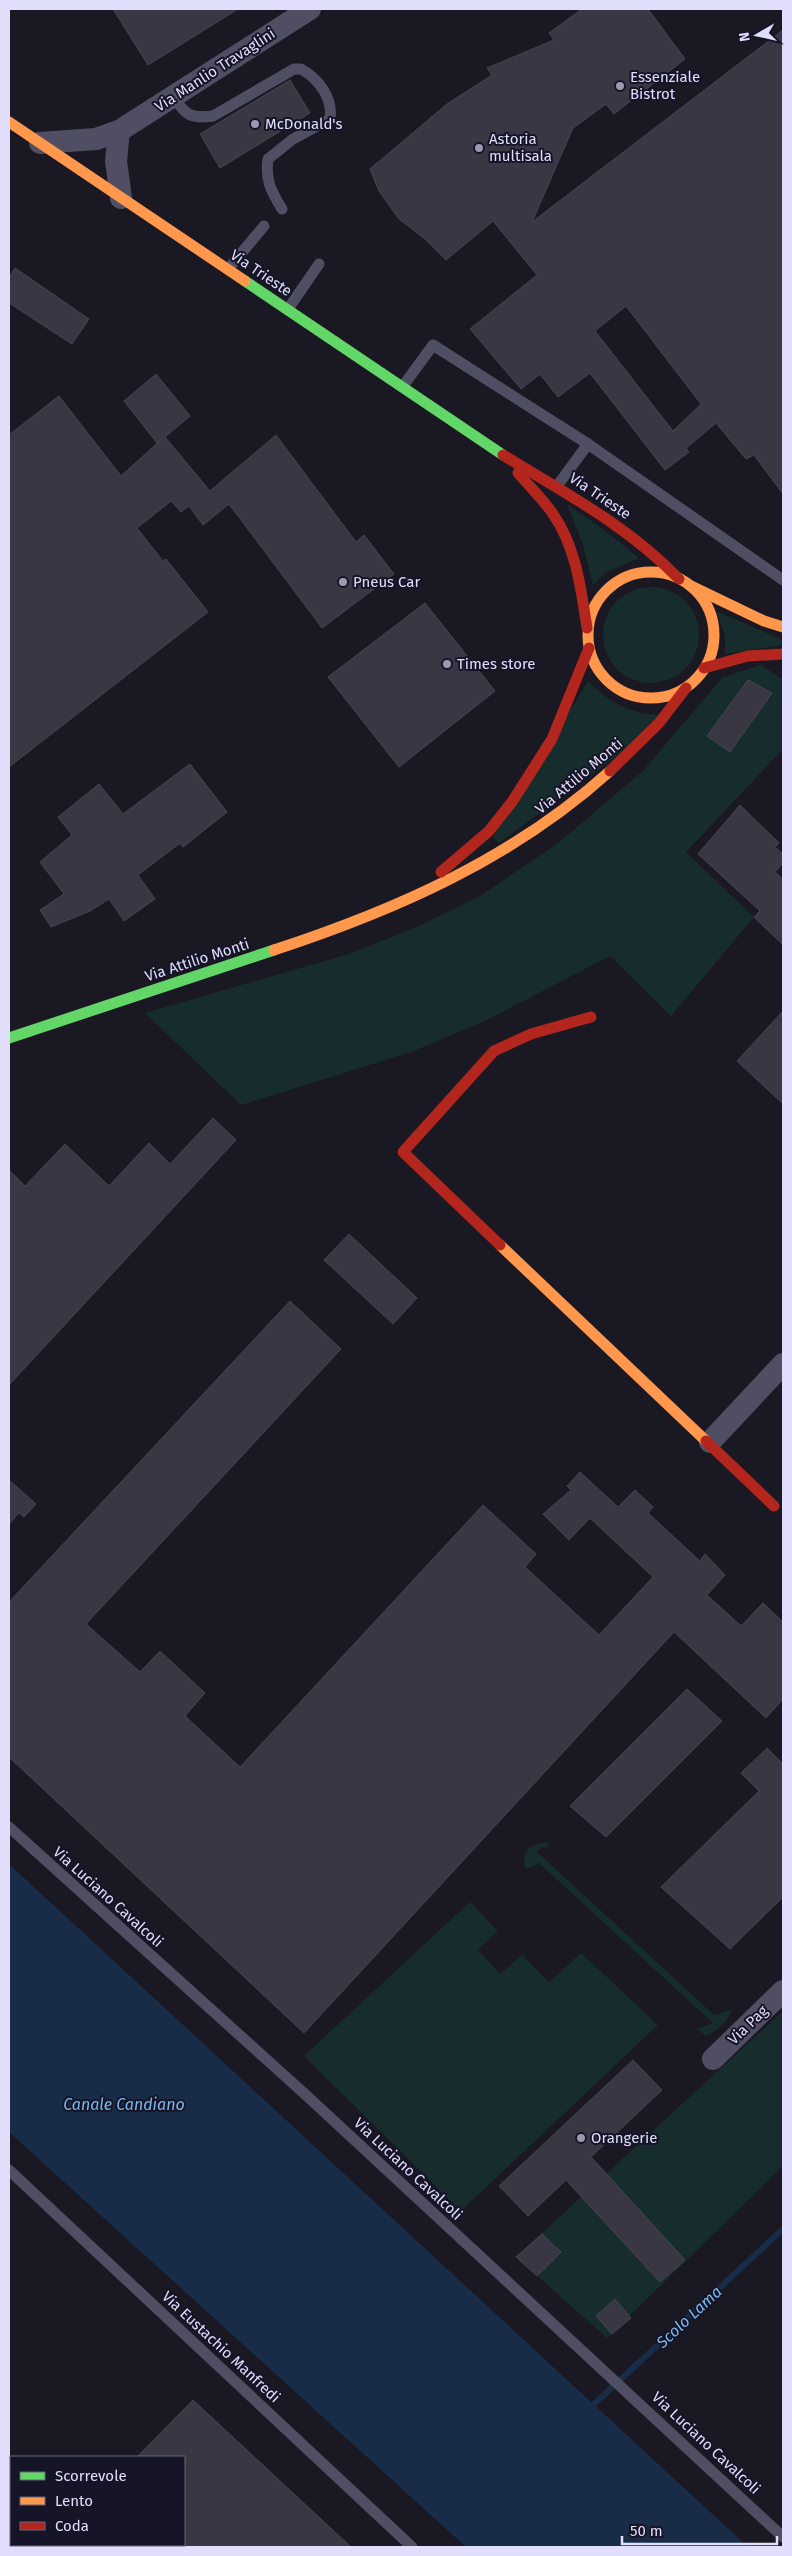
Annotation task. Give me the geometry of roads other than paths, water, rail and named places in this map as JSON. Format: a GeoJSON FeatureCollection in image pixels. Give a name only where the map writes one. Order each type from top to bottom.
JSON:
{"type":"FeatureCollection","features":[{"type":"Feature","properties":{"kind":"main road","name":"Via Trieste"},"geometry":{"type":"LineString","coordinates":[[9,122],[403,386],[496,451],[557,486],[648,548],[679,579]]}},
{"type":"Feature","properties":{"kind":"main road","name":"Via Trieste"},"geometry":{"type":"LineString","coordinates":[[496,451],[545,502],[563,532],[579,579],[588,633]]}},
{"type":"Feature","properties":{"kind":"main road"},"geometry":{"type":"LineString","coordinates":[[690,586],[702,599],[712,624],[712,652],[704,668],[686,688],[664,697],[644,698],[625,693],[609,682],[596,667],[589,648],[588,633],[592,612],[603,594],[618,581],[638,573],[659,572],[679,579],[764,621],[783,627]]}},
{"type":"Feature","properties":{"kind":"main road","name":"Via Attilio Monti"},"geometry":{"type":"LineString","coordinates":[[393,907],[457,860],[489,831],[512,802],[552,739],[589,648]]}},
{"type":"Feature","properties":{"kind":"main road"},"geometry":{"type":"LineString","coordinates":[[704,668],[748,656],[783,654]]}},
{"type":"Feature","properties":{"kind":"main road","name":"Via Attilio Monti"},"geometry":{"type":"LineString","coordinates":[[9,1038],[326,934],[453,880],[507,850],[564,813],[610,773],[671,712],[686,688]]}},
{"type":"Feature","properties":{"kind":"main road"},"geometry":{"type":"LineString","coordinates":[[591,1017],[531,1034],[494,1051],[403,1152],[710,1442],[774,1506]]}},
{"type":"Feature","properties":{"kind":"street","name":"Via Manlio Travaglini"},"geometry":{"type":"LineString","coordinates":[[40,143],[96,140],[119,131],[310,9]]}},
{"type":"Feature","properties":{"kind":"street"},"geometry":{"type":"LineString","coordinates":[[119,131],[116,161],[122,198]]}},
{"type":"Feature","properties":{"kind":"street"},"geometry":{"type":"LineString","coordinates":[[710,1442],[783,1364]]}},
{"type":"Feature","properties":{"kind":"street","name":"Via Pag"},"geometry":{"type":"LineString","coordinates":[[713,2058],[783,1991]]}},
{"type":"Feature","properties":{"kind":"lane"},"geometry":{"type":"LineString","coordinates":[[174,96],[183,112],[199,118],[213,116],[294,69],[301,68],[316,80],[330,100],[330,119],[293,139],[268,159],[266,174],[270,190],[282,209]]}},
{"type":"Feature","properties":{"kind":"lane"},"geometry":{"type":"LineString","coordinates":[[228,269],[264,226]]}},
{"type":"Feature","properties":{"kind":"lane"},"geometry":{"type":"LineString","coordinates":[[288,309],[319,264]]}},
{"type":"Feature","properties":{"kind":"lane"},"geometry":{"type":"LineString","coordinates":[[403,386],[433,345],[588,444],[783,580]]}},
{"type":"Feature","properties":{"kind":"lane"},"geometry":{"type":"LineString","coordinates":[[557,486],[588,444]]}},
{"type":"Feature","properties":{"kind":"lane","name":"Via Luciano Cavalcoli"},"geometry":{"type":"LineString","coordinates":[[9,1827],[307,2096],[783,2536]]}},
{"type":"Feature","properties":{"kind":"lane","name":"Via Eustachio Manfredi"},"geometry":{"type":"LineString","coordinates":[[9,2170],[412,2547]]}},
{"type":"Feature","properties":{"kind":"water","name":"Canale Candiano"},"geometry":{"type":"Polygon","coordinates":[[[9,1864],[748,2547],[466,2547],[9,2132],[9,1864]]]}},
{"type":"Feature","properties":{"kind":"waterway","name":"Scolo Lama"},"geometry":{"type":"LineString","coordinates":[[594,2404],[783,2229]]}},
{"type":"Feature","properties":{"kind":"place","name":"Essenziale Bistrot"},"geometry":{"type":"Point","coordinates":[620,86]}},
{"type":"Feature","properties":{"kind":"place","name":"McDonald's"},"geometry":{"type":"Point","coordinates":[255,124]}},
{"type":"Feature","properties":{"kind":"place","name":"Astoria multisala"},"geometry":{"type":"Point","coordinates":[479,148]}},
{"type":"Feature","properties":{"kind":"place","name":"Pneus Car"},"geometry":{"type":"Point","coordinates":[343,582]}},
{"type":"Feature","properties":{"kind":"place","name":"Times store"},"geometry":{"type":"Point","coordinates":[447,664]}},
{"type":"Feature","properties":{"kind":"place","name":"Orangerie"},"geometry":{"type":"Point","coordinates":[581,2138]}}]}
